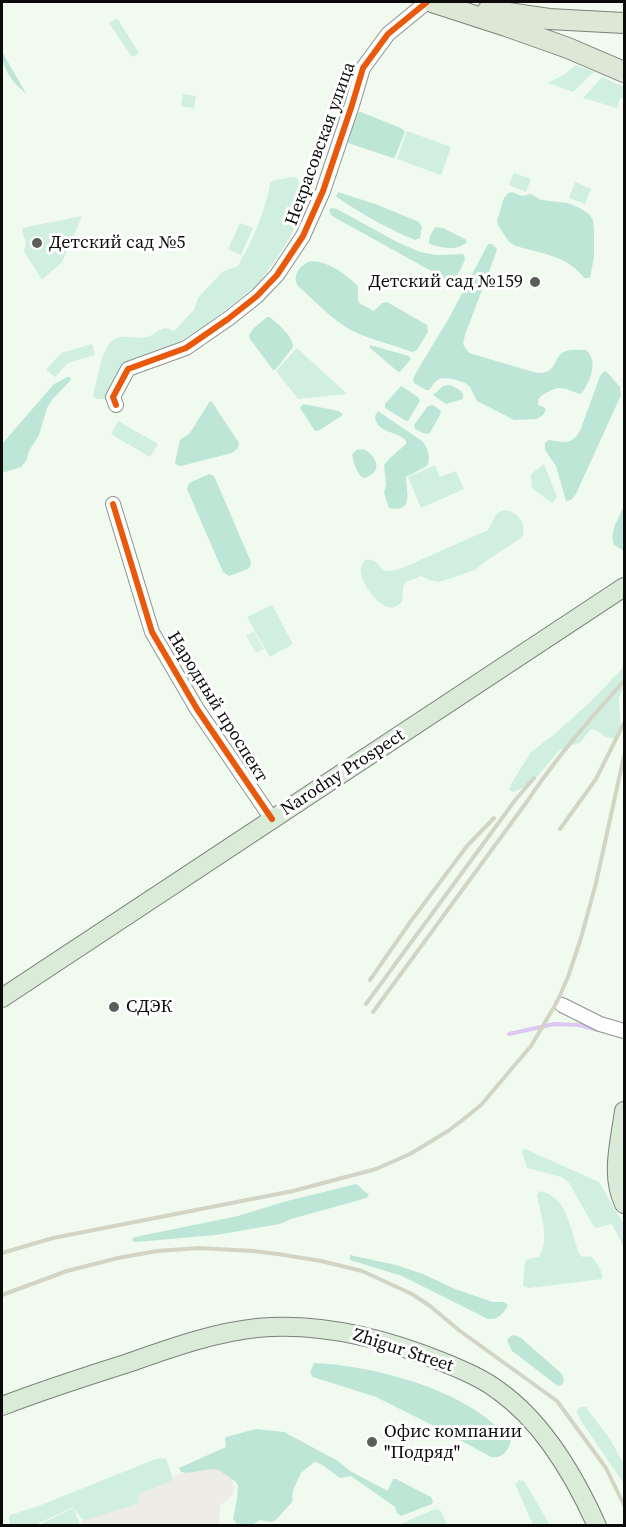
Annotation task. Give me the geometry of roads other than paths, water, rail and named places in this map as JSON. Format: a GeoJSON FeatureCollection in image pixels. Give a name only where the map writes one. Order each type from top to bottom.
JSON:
{"type":"FeatureCollection","features":[{"type":"Feature","properties":{"kind":"highway"},"geometry":{"type":"LineString","coordinates":[[431,2],[549,19],[624,23]]}},
{"type":"Feature","properties":{"kind":"highway"},"geometry":{"type":"LineString","coordinates":[[431,2],[568,48],[624,72]]}},
{"type":"Feature","properties":{"kind":"main road","name":"Narodny Prospect"},"geometry":{"type":"LineString","coordinates":[[2,998],[624,587]]}},
{"type":"Feature","properties":{"kind":"main road"},"geometry":{"type":"LineString","coordinates":[[624,1111],[616,1163],[616,1181],[624,1204]]}},
{"type":"Feature","properties":{"kind":"main road","name":"Zhigur Street"},"geometry":{"type":"LineString","coordinates":[[2,1406],[211,1336],[252,1328],[280,1327],[329,1330],[359,1335],[428,1356],[468,1372],[500,1391],[526,1415],[558,1453],[574,1479],[597,1526]]}},
{"type":"Feature","properties":{"kind":"street","name":"Некрасовская улица"},"geometry":{"type":"LineString","coordinates":[[116,405],[113,398],[128,369],[186,348],[257,296],[277,275],[303,236],[319,201],[339,148],[363,68],[388,34],[431,2]]}},
{"type":"Feature","properties":{"kind":"street","name":"Народный проспект"},"geometry":{"type":"LineString","coordinates":[[113,504],[152,632],[197,709],[272,819]]}},
{"type":"Feature","properties":{"kind":"street"},"geometry":{"type":"LineString","coordinates":[[562,1005],[600,1024],[624,1031]]}},
{"type":"Feature","properties":{"kind":"waterway"},"geometry":{"type":"LineString","coordinates":[[509,1034],[554,1024],[579,1025],[598,1030]]}},
{"type":"Feature","properties":{"kind":"railway"},"geometry":{"type":"LineString","coordinates":[[373,1012],[549,771],[624,681]]}},
{"type":"Feature","properties":{"kind":"railway"},"geometry":{"type":"LineString","coordinates":[[560,829],[596,779],[624,723]]}},
{"type":"Feature","properties":{"kind":"railway"},"geometry":{"type":"LineString","coordinates":[[2,1253],[53,1238],[293,1191],[376,1169],[410,1154],[465,1118],[481,1105],[531,1046],[557,1002],[568,977],[596,883],[624,756]]}},
{"type":"Feature","properties":{"kind":"railway"},"geometry":{"type":"LineString","coordinates":[[366,1004],[516,799],[534,778]]}},
{"type":"Feature","properties":{"kind":"railway"},"geometry":{"type":"LineString","coordinates":[[370,980],[467,846],[494,818]]}},
{"type":"Feature","properties":{"kind":"railway"},"geometry":{"type":"LineString","coordinates":[[2,1295],[67,1271],[118,1258],[157,1251],[199,1248],[278,1254],[362,1271],[412,1294],[557,1401],[606,1468],[624,1505]]}},
{"type":"Feature","properties":{"kind":"place","name":"Детский сад №5"},"geometry":{"type":"Point","coordinates":[37,243]}},
{"type":"Feature","properties":{"kind":"place","name":"Детский сад №159"},"geometry":{"type":"Point","coordinates":[535,282]}},
{"type":"Feature","properties":{"kind":"place","name":"СДЭК"},"geometry":{"type":"Point","coordinates":[114,1007]}},
{"type":"Feature","properties":{"kind":"place","name":"Офис компании \"Подряд\""},"geometry":{"type":"Point","coordinates":[372,1442]}}]}
